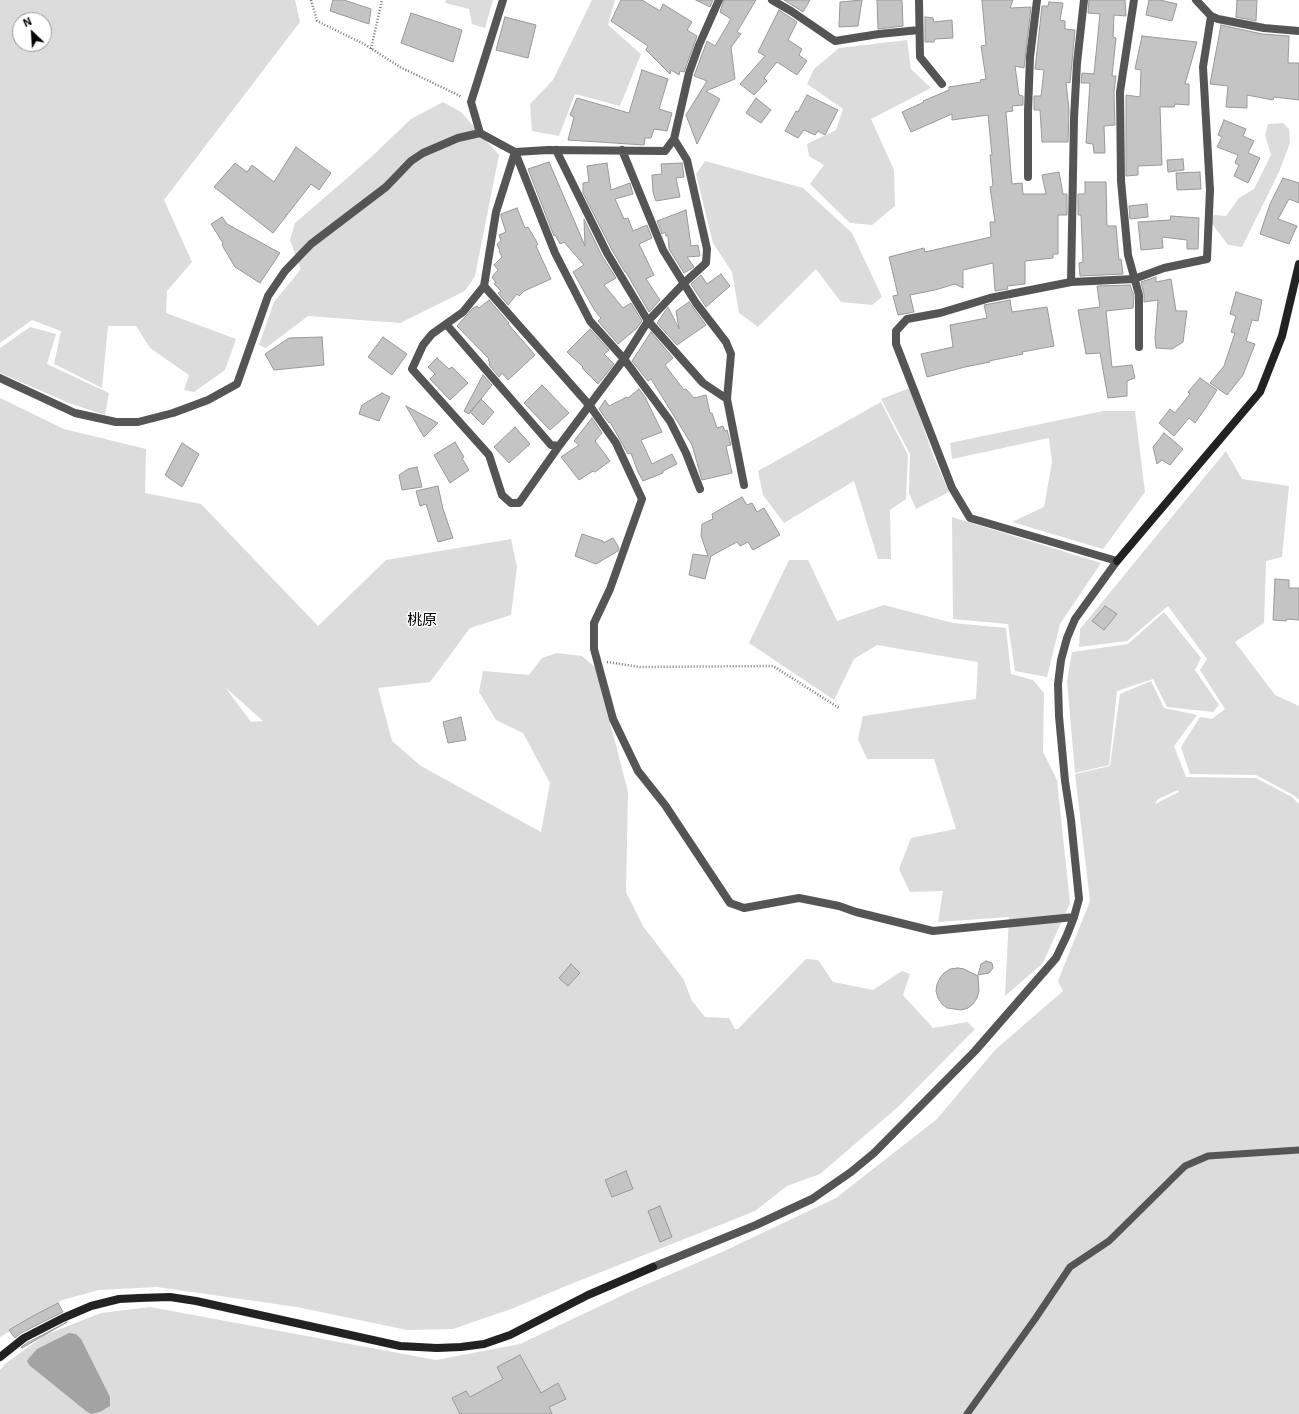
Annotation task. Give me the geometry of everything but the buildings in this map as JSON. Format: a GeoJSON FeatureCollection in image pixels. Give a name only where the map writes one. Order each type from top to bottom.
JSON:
{"type":"FeatureCollection","features":[{"type":"Feature","properties":{"kind":"street"},"geometry":{"type":"LineString","coordinates":[[480,133],[471,102],[503,0]]}},
{"type":"Feature","properties":{"kind":"street"},"geometry":{"type":"LineString","coordinates":[[0,378],[74,414],[116,422],[138,422],[173,413],[208,400],[237,384],[268,296],[285,272],[311,244],[386,187],[411,161],[423,153],[458,138],[480,133],[515,152],[556,150],[665,151],[674,139],[689,73],[699,45],[719,0]]}},
{"type":"Feature","properties":{"kind":"street"},"geometry":{"type":"LineString","coordinates":[[772,0],[835,41],[879,34],[920,30]]}},
{"type":"Feature","properties":{"kind":"street"},"geometry":{"type":"LineString","coordinates":[[919,0],[920,57],[942,84]]}},
{"type":"Feature","properties":{"kind":"street"},"geometry":{"type":"LineString","coordinates":[[1028,177],[1030,64],[1037,0]]}},
{"type":"Feature","properties":{"kind":"street"},"geometry":{"type":"LineString","coordinates":[[1071,282],[1074,118],[1077,63],[1084,0]]}},
{"type":"Feature","properties":{"kind":"street"},"geometry":{"type":"LineString","coordinates":[[1134,0],[1120,92],[1121,181],[1128,255],[1139,296],[1139,347]]}},
{"type":"Feature","properties":{"kind":"street"},"geometry":{"type":"LineString","coordinates":[[1196,0],[1211,16],[1218,19],[1264,28],[1299,31]]}},
{"type":"Feature","properties":{"kind":"street"},"geometry":{"type":"LineString","coordinates":[[1117,561],[970,518],[952,488],[896,344],[896,331],[907,319],[940,313],[990,298],[1071,282],[1134,279],[1164,268],[1207,259],[1210,190],[1203,67],[1211,16]]}},
{"type":"Feature","properties":{"kind":"street"},"geometry":{"type":"LineString","coordinates":[[515,152],[496,212],[484,286],[463,312],[432,334],[423,345],[412,369],[489,455],[502,495],[512,503],[519,503],[559,446],[624,359],[648,321],[684,283],[706,263],[707,249],[687,160],[674,139]]}},
{"type":"Feature","properties":{"kind":"street"},"geometry":{"type":"LineString","coordinates":[[556,150],[607,253],[648,321],[703,383],[727,399]]}},
{"type":"Feature","properties":{"kind":"street"},"geometry":{"type":"LineString","coordinates":[[622,150],[663,250],[696,303],[726,342],[731,354],[727,399],[744,485]]}},
{"type":"Feature","properties":{"kind":"street"},"geometry":{"type":"LineString","coordinates":[[515,152],[555,253],[590,321],[624,359],[670,421],[686,453],[700,489]]}},
{"type":"Feature","properties":{"kind":"street"},"geometry":{"type":"LineString","coordinates":[[0,1357],[24,1338],[63,1318],[91,1306],[119,1300],[170,1297],[196,1301],[400,1346],[438,1348],[484,1344],[510,1335],[588,1295],[652,1267],[756,1225],[812,1199],[851,1172],[874,1153],[975,1051],[1056,958],[1074,917],[1079,899],[1072,820],[1065,781],[1058,684],[1061,660],[1067,638],[1075,619],[1117,561],[1260,392],[1282,336],[1299,264]]}},
{"type":"Feature","properties":{"kind":"street"},"geometry":{"type":"LineString","coordinates":[[484,286],[590,406],[616,443],[642,499],[610,590],[594,623],[594,648],[613,719],[638,771],[665,805],[730,903],[744,908],[799,898],[840,906],[856,912],[933,931],[1074,917]]}},
{"type":"Feature","properties":{"kind":"street"},"geometry":{"type":"LineString","coordinates":[[446,324],[551,445],[559,446]]}},
{"type":"Feature","properties":{"kind":"lane"},"geometry":{"type":"LineString","coordinates":[[967,1414],[1035,1320],[1070,1267],[1109,1241],[1185,1166],[1208,1156],[1299,1150]]}},
{"type":"Feature","properties":{"kind":"path"},"geometry":{"type":"LineString","coordinates":[[310,0],[317,21],[371,49],[400,68],[471,102]]}},
{"type":"Feature","properties":{"kind":"path"},"geometry":{"type":"LineString","coordinates":[[371,49],[382,0]]}},
{"type":"Feature","properties":{"kind":"path"},"geometry":{"type":"LineString","coordinates":[[597,660],[640,667],[773,666],[838,708]]}},
{"type":"Feature","properties":{"kind":"shaded area"},"geometry":{"type":"Polygon","coordinates":[[[0,0],[295,0],[300,22],[164,200],[192,262],[167,291],[166,313],[236,339],[225,370],[194,392],[184,390],[189,375],[150,348],[136,326],[108,326],[102,388],[54,364],[61,331],[32,320],[0,343],[0,0]]]}},
{"type":"Feature","properties":{"kind":"shaded area"},"geometry":{"type":"Polygon","coordinates":[[[446,0],[493,0],[485,28],[472,24],[469,9],[445,3],[446,0]]]}},
{"type":"Feature","properties":{"kind":"shaded area"},"geometry":{"type":"Polygon","coordinates":[[[592,0],[615,0],[608,25],[641,54],[620,106],[575,94],[559,136],[532,131],[530,104],[553,80],[592,0]]]}},
{"type":"Feature","properties":{"kind":"shaded area"},"geometry":{"type":"Polygon","coordinates":[[[907,40],[911,69],[931,88],[871,119],[894,170],[895,206],[872,225],[850,223],[810,184],[824,165],[809,156],[807,144],[836,130],[843,109],[807,84],[814,69],[839,48],[907,40]]]}},
{"type":"Feature","properties":{"kind":"shaded area"},"geometry":{"type":"Polygon","coordinates":[[[443,102],[461,112],[499,155],[475,276],[465,291],[400,323],[308,316],[266,348],[259,345],[274,302],[301,269],[290,240],[295,223],[368,160],[411,119],[443,102]]]}},
{"type":"Feature","properties":{"kind":"shaded area"},"geometry":{"type":"Polygon","coordinates":[[[1283,123],[1289,129],[1290,143],[1279,172],[1242,247],[1228,245],[1210,221],[1214,215],[1226,216],[1239,198],[1254,189],[1271,155],[1265,135],[1268,124],[1283,123]]]}},
{"type":"Feature","properties":{"kind":"shaded area"},"geometry":{"type":"Polygon","coordinates":[[[705,161],[803,188],[852,233],[882,297],[872,305],[841,302],[816,269],[758,327],[739,313],[732,272],[713,243],[696,174],[705,161]]]}},
{"type":"Feature","properties":{"kind":"shaded area"},"geometry":{"type":"Polygon","coordinates":[[[30,327],[56,334],[47,364],[109,393],[105,415],[69,403],[0,373],[0,348],[30,327]]]}},
{"type":"Feature","properties":{"kind":"shaded area"},"geometry":{"type":"Polygon","coordinates":[[[910,388],[933,455],[949,492],[916,509],[909,493],[910,454],[881,399],[910,388]]]}},
{"type":"Feature","properties":{"kind":"shaded area"},"geometry":{"type":"Polygon","coordinates":[[[0,398],[64,429],[146,449],[145,493],[201,504],[318,626],[386,560],[511,539],[517,567],[511,615],[470,628],[430,682],[378,688],[392,741],[421,766],[541,832],[550,783],[523,733],[496,720],[479,692],[483,671],[529,675],[542,658],[557,653],[582,656],[596,668],[628,792],[626,892],[643,926],[684,980],[692,1001],[705,1017],[729,1018],[735,1029],[738,1029],[806,959],[818,960],[833,982],[873,990],[902,971],[910,974],[903,995],[933,1028],[967,1022],[975,1029],[899,1106],[820,1174],[787,1186],[755,1211],[511,1309],[453,1329],[407,1330],[297,1307],[157,1287],[99,1290],[62,1300],[0,1337],[0,398]],[[225,687],[251,722],[263,721],[225,687]]]}},
{"type":"Feature","properties":{"kind":"shaded area"},"geometry":{"type":"Polygon","coordinates":[[[881,402],[908,455],[906,499],[890,510],[891,559],[878,559],[854,481],[784,523],[763,495],[758,471],[881,402]]]}},
{"type":"Feature","properties":{"kind":"shaded area"},"geometry":{"type":"Polygon","coordinates":[[[1103,411],[1135,411],[1145,492],[1103,549],[1012,522],[1044,507],[1052,462],[1049,438],[952,459],[950,443],[1103,411]]]}},
{"type":"Feature","properties":{"kind":"shaded area"},"geometry":{"type":"Polygon","coordinates":[[[1226,451],[1242,479],[1289,486],[1282,557],[1266,561],[1264,623],[1235,642],[1275,695],[1299,706],[1299,800],[1295,796],[1256,775],[1190,774],[1181,747],[1200,717],[1212,719],[1225,709],[1200,670],[1207,659],[1168,606],[1127,641],[1079,647],[1080,629],[1226,451]]]}},
{"type":"Feature","properties":{"kind":"shaded area"},"geometry":{"type":"Polygon","coordinates":[[[952,517],[1101,563],[1060,624],[1047,677],[1015,671],[1008,624],[953,619],[952,517]]]}},
{"type":"Feature","properties":{"kind":"shaded area"},"geometry":{"type":"Polygon","coordinates":[[[789,560],[808,560],[837,621],[884,605],[953,623],[1006,628],[1011,674],[1033,680],[1044,693],[1043,752],[1057,780],[1070,903],[1043,963],[1005,996],[1009,917],[938,922],[943,891],[910,892],[899,869],[911,838],[956,829],[934,759],[867,759],[858,739],[863,716],[976,699],[978,662],[877,645],[854,659],[834,700],[749,643],[789,560]]]}},
{"type":"Feature","properties":{"kind":"shaded area"},"geometry":{"type":"Polygon","coordinates":[[[1164,612],[1201,658],[1195,670],[1219,705],[1213,712],[1167,707],[1153,679],[1117,691],[1109,765],[1075,773],[1067,681],[1072,652],[1128,644],[1164,612]]]}},
{"type":"Feature","properties":{"kind":"shaded area"},"geometry":{"type":"Polygon","coordinates":[[[1151,681],[1164,708],[1197,715],[1174,746],[1186,777],[1256,778],[1292,797],[1299,804],[1299,1414],[0,1414],[0,1370],[5,1364],[45,1335],[101,1313],[150,1307],[436,1360],[520,1344],[636,1289],[722,1252],[836,1198],[937,1119],[995,1050],[1063,991],[1058,981],[1090,901],[1075,774],[1110,766],[1120,694],[1151,681]],[[1178,790],[1158,799],[1155,804],[1179,792],[1178,790]]]}},
{"type":"Feature","properties":{"kind":"shaded area"},"geometry":{"type":"Polygon","coordinates":[[[69,1333],[76,1334],[81,1339],[110,1397],[110,1406],[100,1412],[91,1414],[86,1411],[29,1365],[27,1361],[37,1349],[69,1333]]]}},
{"type":"Feature","properties":{"kind":"district","name":"桃原"},"geometry":{"type":"Point","coordinates":[422,620]}}]}
